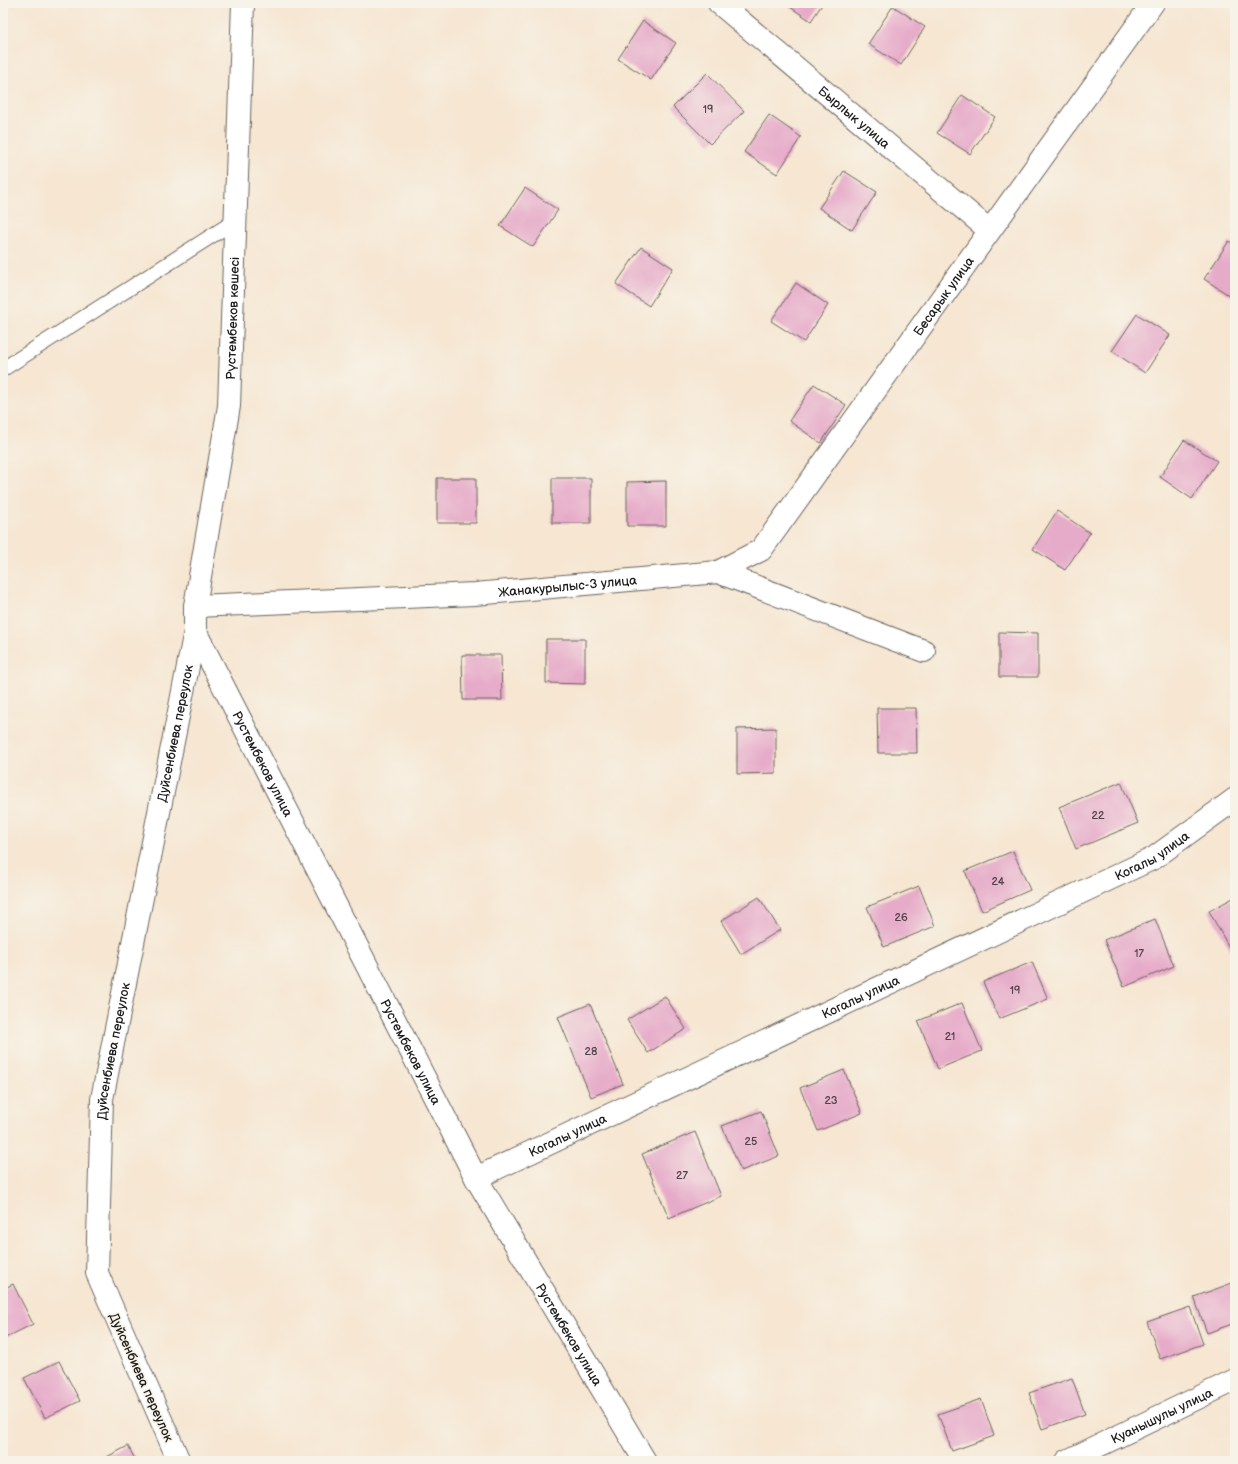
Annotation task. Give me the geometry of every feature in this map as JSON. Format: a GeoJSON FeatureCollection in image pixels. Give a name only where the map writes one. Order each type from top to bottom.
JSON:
{"type":"FeatureCollection","features":[{"type":"Feature","properties":{"kind":"street","name":"Рүстембеков көшесі"},"geometry":{"type":"LineString","coordinates":[[195,631],[195,606],[229,406],[243,3]]}},
{"type":"Feature","properties":{"kind":"street","name":"Бырлык улица"},"geometry":{"type":"LineString","coordinates":[[719,3],[989,230]]}},
{"type":"Feature","properties":{"kind":"street","name":"Бесарык улица"},"geometry":{"type":"LineString","coordinates":[[718,572],[761,550],[1153,3]]}},
{"type":"Feature","properties":{"kind":"street","name":"Жанакурылыс-3 улица"},"geometry":{"type":"LineString","coordinates":[[195,606],[475,594],[718,572],[924,651]]}},
{"type":"Feature","properties":{"kind":"street","name":"Рустембеков улица"},"geometry":{"type":"LineString","coordinates":[[195,631],[476,1178],[645,1461]]}},
{"type":"Feature","properties":{"kind":"street","name":"Дуйсенбиева переулок"},"geometry":{"type":"LineString","coordinates":[[179,1461],[97,1273],[102,1099],[195,631]]}},
{"type":"Feature","properties":{"kind":"street","name":"Когалы улица"},"geometry":{"type":"LineString","coordinates":[[476,1178],[1154,858],[1235,799]]}},
{"type":"Feature","properties":{"kind":"street","name":"Куанышулы улица"},"geometry":{"type":"LineString","coordinates":[[1066,1461],[1235,1380]]}},
{"type":"Feature","properties":{"kind":"lane"},"geometry":{"type":"LineString","coordinates":[[3,369],[235,221]]}},
{"type":"Feature","properties":{"kind":"building"},"geometry":{"type":"Polygon","coordinates":[[[784,3],[823,3],[811,21],[784,3]]]}},
{"type":"Feature","properties":{"kind":"building"},"geometry":{"type":"Polygon","coordinates":[[[893,6],[925,27],[901,65],[868,44],[893,6]]]}},
{"type":"Feature","properties":{"kind":"building"},"geometry":{"type":"Polygon","coordinates":[[[643,21],[676,43],[651,80],[618,59],[643,21]]]}},
{"type":"Feature","properties":{"kind":"building"},"geometry":{"type":"Polygon","coordinates":[[[707,73],[744,111],[710,144],[673,107],[707,73]]]}},
{"type":"Feature","properties":{"kind":"building"},"geometry":{"type":"Polygon","coordinates":[[[962,95],[995,117],[970,154],[937,133],[962,95]]]}},
{"type":"Feature","properties":{"kind":"building"},"geometry":{"type":"Polygon","coordinates":[[[769,115],[801,137],[777,174],[744,152],[769,115]]]}},
{"type":"Feature","properties":{"kind":"building"},"geometry":{"type":"Polygon","coordinates":[[[844,171],[877,192],[852,230],[819,208],[844,171]]]}},
{"type":"Feature","properties":{"kind":"building"},"geometry":{"type":"Polygon","coordinates":[[[525,188],[558,210],[533,247],[500,226],[525,188]]]}},
{"type":"Feature","properties":{"kind":"building"},"geometry":{"type":"Polygon","coordinates":[[[1229,241],[1235,245],[1235,299],[1204,279],[1229,241]]]}},
{"type":"Feature","properties":{"kind":"building"},"geometry":{"type":"Polygon","coordinates":[[[641,247],[673,268],[649,306],[616,284],[641,247]]]}},
{"type":"Feature","properties":{"kind":"building"},"geometry":{"type":"Polygon","coordinates":[[[796,283],[828,305],[804,342],[771,321],[796,283]]]}},
{"type":"Feature","properties":{"kind":"building"},"geometry":{"type":"Polygon","coordinates":[[[1137,314],[1170,335],[1145,373],[1112,351],[1137,314]]]}},
{"type":"Feature","properties":{"kind":"building"},"geometry":{"type":"Polygon","coordinates":[[[814,384],[846,405],[821,443],[789,421],[814,384]]]}},
{"type":"Feature","properties":{"kind":"building"},"geometry":{"type":"Polygon","coordinates":[[[1184,440],[1217,461],[1192,499],[1160,477],[1184,440]]]}},
{"type":"Feature","properties":{"kind":"building"},"geometry":{"type":"Polygon","coordinates":[[[437,478],[476,478],[476,523],[437,523],[437,478]]]}},
{"type":"Feature","properties":{"kind":"building"},"geometry":{"type":"Polygon","coordinates":[[[552,478],[591,478],[591,523],[552,523],[552,478]]]}},
{"type":"Feature","properties":{"kind":"building"},"geometry":{"type":"Polygon","coordinates":[[[666,481],[666,526],[627,526],[627,482],[666,481]]]}},
{"type":"Feature","properties":{"kind":"building"},"geometry":{"type":"Polygon","coordinates":[[[1057,511],[1090,533],[1065,570],[1033,549],[1057,511]]]}},
{"type":"Feature","properties":{"kind":"building"},"geometry":{"type":"Polygon","coordinates":[[[999,632],[1038,633],[1038,677],[999,677],[999,632]]]}},
{"type":"Feature","properties":{"kind":"building"},"geometry":{"type":"Polygon","coordinates":[[[546,639],[585,639],[585,684],[546,683],[546,639]]]}},
{"type":"Feature","properties":{"kind":"building"},"geometry":{"type":"Polygon","coordinates":[[[462,655],[501,655],[502,700],[463,700],[462,655]]]}},
{"type":"Feature","properties":{"kind":"building"},"geometry":{"type":"Polygon","coordinates":[[[877,708],[916,708],[917,753],[878,753],[877,708]]]}},
{"type":"Feature","properties":{"kind":"building"},"geometry":{"type":"Polygon","coordinates":[[[776,728],[776,773],[737,774],[737,729],[776,728]]]}},
{"type":"Feature","properties":{"kind":"building"},"geometry":{"type":"Polygon","coordinates":[[[1121,782],[1138,823],[1076,849],[1059,807],[1121,782]]]}},
{"type":"Feature","properties":{"kind":"building"},"geometry":{"type":"Polygon","coordinates":[[[1013,851],[1030,890],[982,911],[965,871],[1013,851]]]}},
{"type":"Feature","properties":{"kind":"building"},"geometry":{"type":"Polygon","coordinates":[[[919,886],[935,926],[884,947],[867,907],[919,886]]]}},
{"type":"Feature","properties":{"kind":"building"},"geometry":{"type":"Polygon","coordinates":[[[759,897],[780,930],[741,954],[721,921],[759,897]]]}},
{"type":"Feature","properties":{"kind":"building"},"geometry":{"type":"Polygon","coordinates":[[[1235,897],[1235,948],[1231,951],[1209,911],[1235,897]]]}},
{"type":"Feature","properties":{"kind":"building"},"geometry":{"type":"Polygon","coordinates":[[[1155,919],[1174,966],[1124,987],[1104,940],[1155,919]]]}},
{"type":"Feature","properties":{"kind":"building"},"geometry":{"type":"Polygon","coordinates":[[[1032,962],[1048,999],[999,1019],[983,982],[1032,962]]]}},
{"type":"Feature","properties":{"kind":"building"},"geometry":{"type":"Polygon","coordinates":[[[665,996],[686,1029],[648,1053],[627,1020],[665,996]]]}},
{"type":"Feature","properties":{"kind":"building"},"geometry":{"type":"Polygon","coordinates":[[[962,1003],[982,1051],[938,1069],[918,1021],[962,1003]]]}},
{"type":"Feature","properties":{"kind":"building"},"geometry":{"type":"Polygon","coordinates":[[[590,1004],[623,1084],[591,1097],[558,1017],[590,1004]]]}},
{"type":"Feature","properties":{"kind":"building"},"geometry":{"type":"Polygon","coordinates":[[[844,1070],[862,1113],[818,1131],[800,1088],[844,1070]]]}},
{"type":"Feature","properties":{"kind":"building"},"geometry":{"type":"Polygon","coordinates":[[[761,1111],[779,1156],[741,1171],[722,1126],[761,1111]]]}},
{"type":"Feature","properties":{"kind":"building"},"geometry":{"type":"Polygon","coordinates":[[[695,1132],[721,1196],[669,1218],[642,1154],[695,1132]]]}},
{"type":"Feature","properties":{"kind":"building"},"geometry":{"type":"Polygon","coordinates":[[[1235,1282],[1235,1323],[1207,1333],[1194,1297],[1235,1282]]]}},
{"type":"Feature","properties":{"kind":"building"},"geometry":{"type":"Polygon","coordinates":[[[13,1284],[33,1324],[3,1339],[3,1289],[13,1284]]]}},
{"type":"Feature","properties":{"kind":"building"},"geometry":{"type":"Polygon","coordinates":[[[1190,1307],[1203,1344],[1160,1359],[1147,1322],[1190,1307]]]}},
{"type":"Feature","properties":{"kind":"building"},"geometry":{"type":"Polygon","coordinates":[[[59,1361],[80,1401],[45,1418],[24,1378],[59,1361]]]}},
{"type":"Feature","properties":{"kind":"building"},"geometry":{"type":"Polygon","coordinates":[[[1072,1378],[1085,1414],[1042,1429],[1029,1393],[1072,1378]]]}},
{"type":"Feature","properties":{"kind":"building"},"geometry":{"type":"Polygon","coordinates":[[[981,1399],[994,1436],[952,1451],[938,1414],[981,1399]]]}},
{"type":"Feature","properties":{"kind":"building"},"geometry":{"type":"Polygon","coordinates":[[[128,1446],[136,1461],[99,1461],[128,1446]]]}}]}
